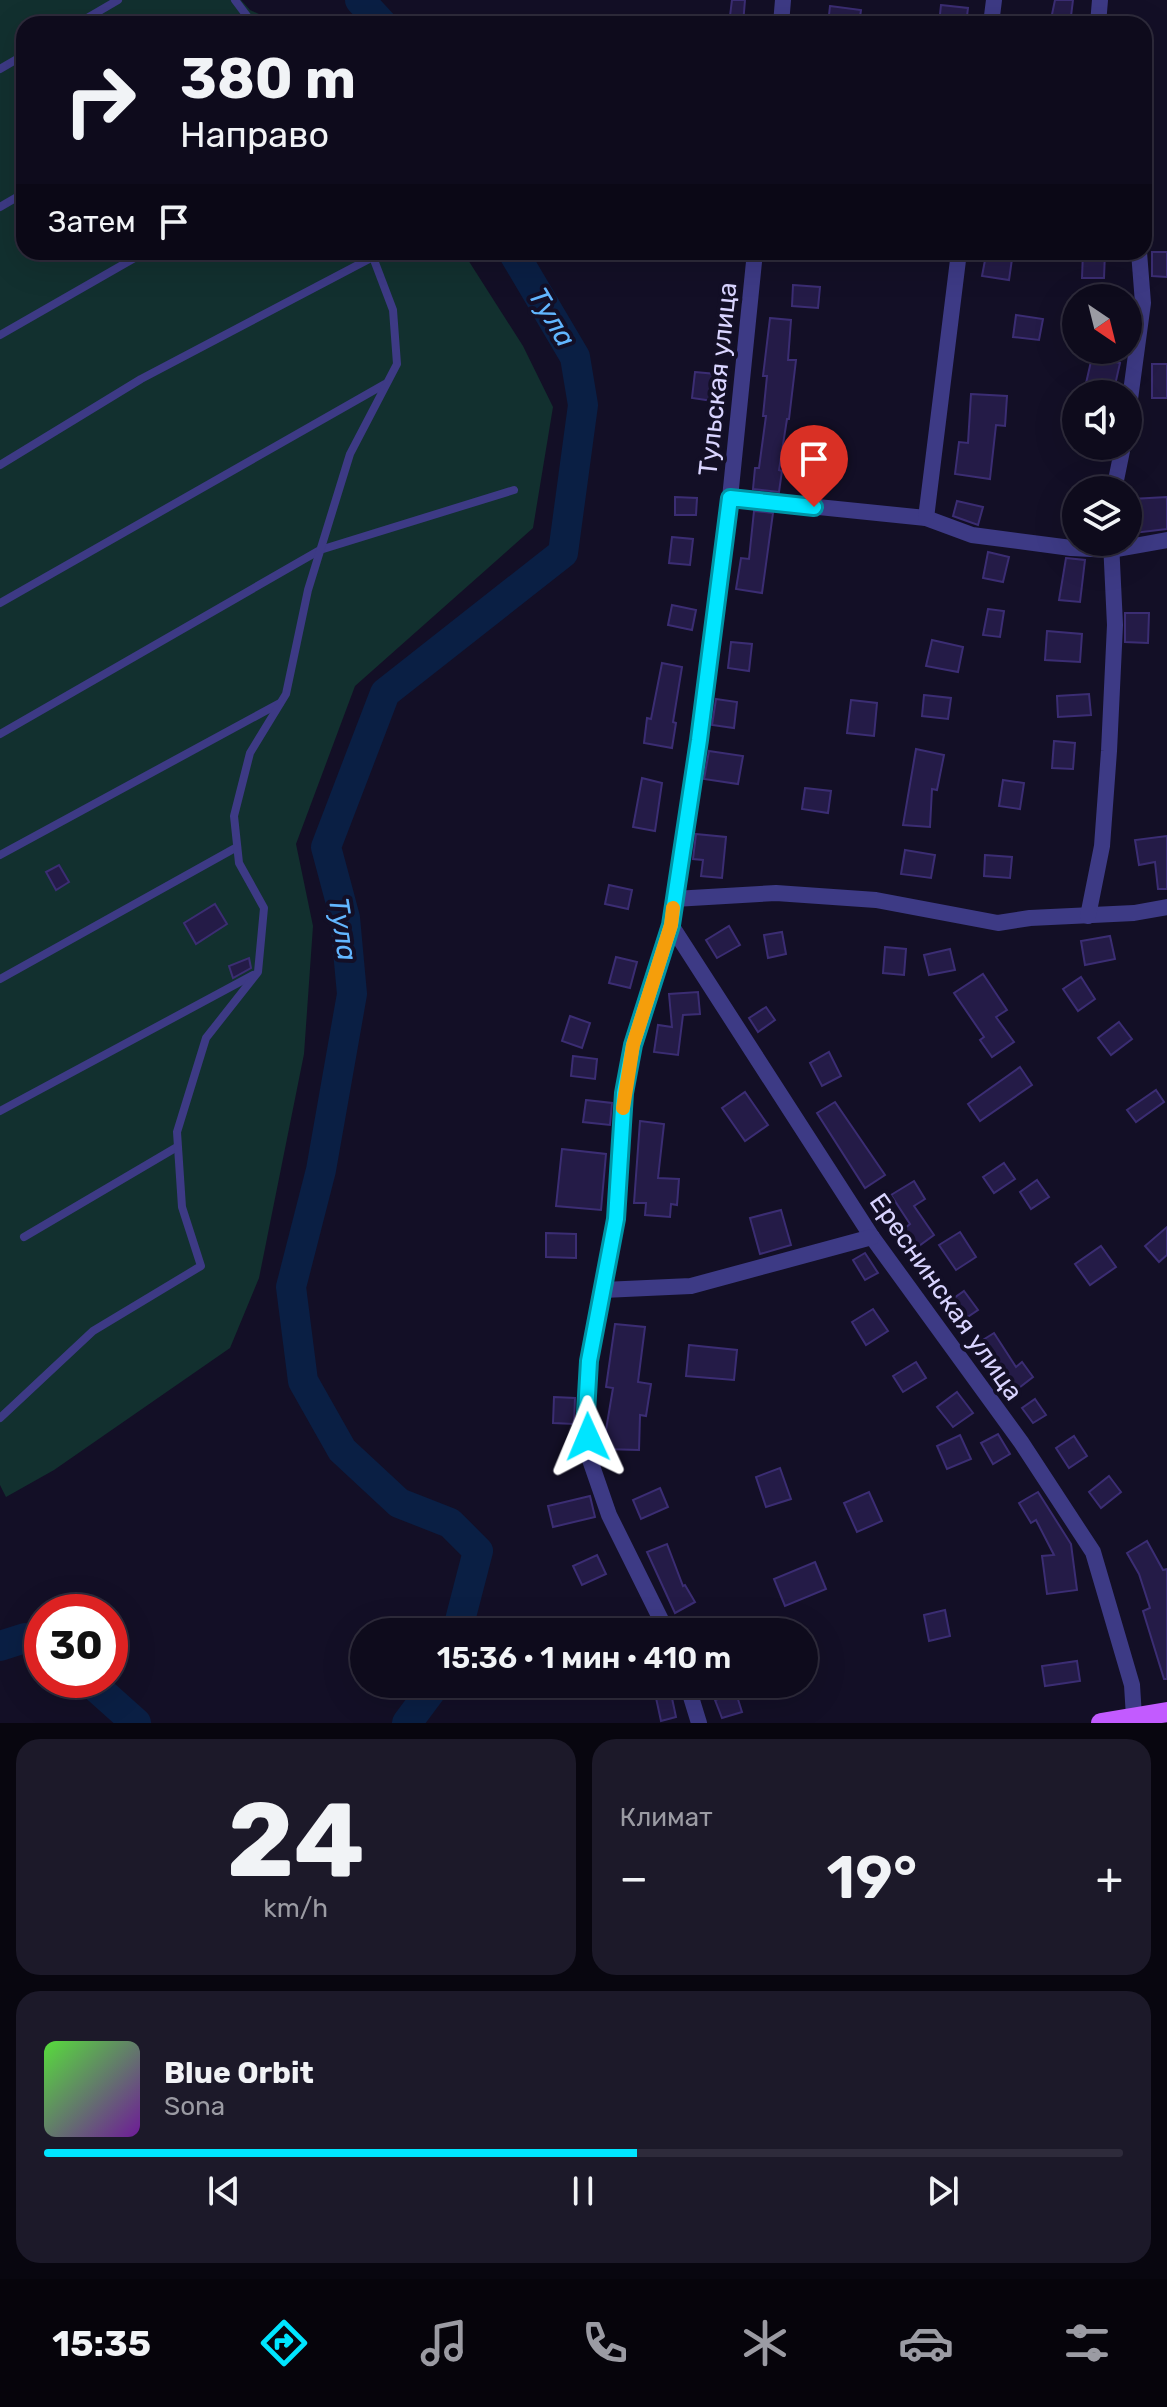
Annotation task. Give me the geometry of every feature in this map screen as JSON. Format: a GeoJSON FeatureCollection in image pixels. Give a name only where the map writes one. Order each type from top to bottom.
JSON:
{"type":"FeatureCollection","features":[{"type":"Feature","properties":{"kind":"main road"},"geometry":{"type":"LineString","coordinates":[[1101,1723],[1167,1712]]}},
{"type":"Feature","properties":{"kind":"street","name":"Тульская улица"},"geometry":{"type":"LineString","coordinates":[[660,1618],[609,1515],[590,1460],[586,1413],[589,1361],[616,1219],[624,1093],[633,1045],[671,925],[699,740],[730,498],[754,260]]}},
{"type":"Feature","properties":{"kind":"street"},"geometry":{"type":"LineString","coordinates":[[926,518],[958,260]]}},
{"type":"Feature","properties":{"kind":"street"},"geometry":{"type":"LineString","coordinates":[[1133,380],[1143,303],[1140,260]]}},
{"type":"Feature","properties":{"kind":"street"},"geometry":{"type":"LineString","coordinates":[[730,498],[926,518],[972,535],[1062,547]]}},
{"type":"Feature","properties":{"kind":"street"},"geometry":{"type":"LineString","coordinates":[[1142,543],[1167,540]]}},
{"type":"Feature","properties":{"kind":"street"},"geometry":{"type":"LineString","coordinates":[[1088,916],[1102,846],[1109,751],[1115,625],[1112,556]]}},
{"type":"Feature","properties":{"kind":"street"},"geometry":{"type":"LineString","coordinates":[[674,899],[776,893],[876,900],[998,923],[1167,907]]}},
{"type":"Feature","properties":{"kind":"street","name":"Ереснинская улица"},"geometry":{"type":"LineString","coordinates":[[671,925],[872,1237],[1021,1442],[1093,1552],[1132,1685],[1134,1717]]}},
{"type":"Feature","properties":{"kind":"street"},"geometry":{"type":"LineString","coordinates":[[603,1290],[691,1286],[872,1237]]}},
{"type":"Feature","properties":{"kind":"street"},"geometry":{"type":"LineString","coordinates":[[691,1698],[699,1723]]}},
{"type":"Feature","properties":{"kind":"lane"},"geometry":{"type":"LineString","coordinates":[[91,16],[118,0]]}},
{"type":"Feature","properties":{"kind":"lane"},"geometry":{"type":"LineString","coordinates":[[0,335],[131,260]]}},
{"type":"Feature","properties":{"kind":"lane"},"geometry":{"type":"LineString","coordinates":[[0,465],[141,379],[363,260]]}},
{"type":"Feature","properties":{"kind":"lane"},"geometry":{"type":"LineString","coordinates":[[0,1418],[93,1331],[201,1266],[182,1207],[177,1132],[206,1038],[258,972],[264,908],[239,863],[234,816],[250,753],[286,694],[308,590],[350,454],[397,364],[393,310],[374,260]]}},
{"type":"Feature","properties":{"kind":"lane"},"geometry":{"type":"LineString","coordinates":[[0,603],[387,383]]}},
{"type":"Feature","properties":{"kind":"lane"},"geometry":{"type":"LineString","coordinates":[[0,734],[320,550],[514,490]]}},
{"type":"Feature","properties":{"kind":"lane"},"geometry":{"type":"LineString","coordinates":[[0,855],[282,702]]}},
{"type":"Feature","properties":{"kind":"lane"},"geometry":{"type":"LineString","coordinates":[[0,979],[237,847]]}},
{"type":"Feature","properties":{"kind":"lane"},"geometry":{"type":"LineString","coordinates":[[0,1111],[258,972]]}},
{"type":"Feature","properties":{"kind":"lane"},"geometry":{"type":"LineString","coordinates":[[24,1237],[177,1147]]}},
{"type":"Feature","properties":{"kind":"green space"},"geometry":{"type":"Polygon","coordinates":[[[0,0],[241,0],[250,10],[263,16],[16,16],[16,260],[468,260],[523,346],[553,407],[533,528],[355,686],[296,844],[313,926],[304,1054],[259,1278],[230,1348],[54,1470],[6,1497],[0,1485],[0,0]]]}},
{"type":"Feature","properties":{"kind":"building"},"geometry":{"type":"Polygon","coordinates":[[[732,0],[745,0],[744,16],[730,16],[732,0]]]}},
{"type":"Feature","properties":{"kind":"building"},"geometry":{"type":"Polygon","coordinates":[[[1055,0],[1073,0],[1071,16],[1052,16],[1055,0]]]}},
{"type":"Feature","properties":{"kind":"building"},"geometry":{"type":"Polygon","coordinates":[[[941,5],[968,8],[967,16],[940,16],[941,5]]]}},
{"type":"Feature","properties":{"kind":"building"},"geometry":{"type":"Polygon","coordinates":[[[830,6],[861,10],[860,16],[829,16],[830,6]]]}},
{"type":"Feature","properties":{"kind":"building"},"geometry":{"type":"Polygon","coordinates":[[[1152,252],[1167,252],[1167,277],[1152,276],[1152,252]]]}},
{"type":"Feature","properties":{"kind":"building"},"geometry":{"type":"Polygon","coordinates":[[[985,260],[1012,260],[1009,280],[982,276],[985,260]]]}},
{"type":"Feature","properties":{"kind":"building"},"geometry":{"type":"Polygon","coordinates":[[[1083,260],[1105,260],[1104,278],[1082,278],[1083,260]]]}},
{"type":"Feature","properties":{"kind":"building"},"geometry":{"type":"Polygon","coordinates":[[[793,285],[820,287],[818,308],[792,306],[793,285]]]}},
{"type":"Feature","properties":{"kind":"building"},"geometry":{"type":"Polygon","coordinates":[[[1016,315],[1043,319],[1039,340],[1013,337],[1016,315]]]}},
{"type":"Feature","properties":{"kind":"building"},"geometry":{"type":"Polygon","coordinates":[[[770,318],[791,320],[788,360],[796,360],[779,470],[782,471],[779,492],[753,489],[766,416],[763,416],[767,376],[763,376],[770,318]]]}},
{"type":"Feature","properties":{"kind":"building"},"geometry":{"type":"Polygon","coordinates":[[[1090,364],[1120,364],[1116,380],[1087,380],[1090,364]]]}},
{"type":"Feature","properties":{"kind":"building"},"geometry":{"type":"Polygon","coordinates":[[[1152,364],[1167,364],[1167,398],[1152,398],[1152,364]]]}},
{"type":"Feature","properties":{"kind":"building"},"geometry":{"type":"Polygon","coordinates":[[[695,372],[716,374],[713,401],[692,398],[695,372]]]}},
{"type":"Feature","properties":{"kind":"building"},"geometry":{"type":"Polygon","coordinates":[[[971,394],[1007,396],[1005,426],[996,425],[990,479],[955,474],[959,442],[968,443],[971,394]]]}},
{"type":"Feature","properties":{"kind":"building"},"geometry":{"type":"Polygon","coordinates":[[[675,497],[697,498],[696,515],[675,515],[675,497]]]}},
{"type":"Feature","properties":{"kind":"building"},"geometry":{"type":"Polygon","coordinates":[[[1167,497],[1167,529],[1142,532],[1142,498],[1167,497]]]}},
{"type":"Feature","properties":{"kind":"building"},"geometry":{"type":"Polygon","coordinates":[[[957,501],[983,507],[978,525],[953,516],[957,501]]]}},
{"type":"Feature","properties":{"kind":"building"},"geometry":{"type":"Polygon","coordinates":[[[754,511],[773,513],[762,593],[736,589],[741,558],[749,559],[754,511]]]}},
{"type":"Feature","properties":{"kind":"building"},"geometry":{"type":"Polygon","coordinates":[[[672,537],[693,539],[690,565],[669,563],[672,537]]]}},
{"type":"Feature","properties":{"kind":"building"},"geometry":{"type":"Polygon","coordinates":[[[988,552],[1009,557],[1003,582],[983,578],[988,552]]]}},
{"type":"Feature","properties":{"kind":"building"},"geometry":{"type":"Polygon","coordinates":[[[1066,558],[1085,560],[1080,602],[1059,600],[1066,558]]]}},
{"type":"Feature","properties":{"kind":"building"},"geometry":{"type":"Polygon","coordinates":[[[672,605],[696,610],[692,630],[668,625],[672,605]]]}},
{"type":"Feature","properties":{"kind":"building"},"geometry":{"type":"Polygon","coordinates":[[[988,609],[1004,611],[1000,637],[983,635],[988,609]]]}},
{"type":"Feature","properties":{"kind":"building"},"geometry":{"type":"Polygon","coordinates":[[[1125,613],[1149,613],[1148,643],[1125,642],[1125,613]]]}},
{"type":"Feature","properties":{"kind":"building"},"geometry":{"type":"Polygon","coordinates":[[[1047,631],[1082,634],[1080,662],[1045,660],[1047,631]]]}},
{"type":"Feature","properties":{"kind":"building"},"geometry":{"type":"Polygon","coordinates":[[[932,640],[963,647],[958,672],[926,666],[932,640]]]}},
{"type":"Feature","properties":{"kind":"building"},"geometry":{"type":"Polygon","coordinates":[[[731,642],[752,644],[749,671],[728,668],[731,642]]]}},
{"type":"Feature","properties":{"kind":"building"},"geometry":{"type":"Polygon","coordinates":[[[662,663],[682,667],[672,748],[644,743],[647,718],[651,719],[662,663]]]}},
{"type":"Feature","properties":{"kind":"building"},"geometry":{"type":"Polygon","coordinates":[[[1089,694],[1091,715],[1058,717],[1057,696],[1089,694]]]}},
{"type":"Feature","properties":{"kind":"building"},"geometry":{"type":"Polygon","coordinates":[[[924,695],[951,698],[948,719],[922,716],[924,695]]]}},
{"type":"Feature","properties":{"kind":"building"},"geometry":{"type":"Polygon","coordinates":[[[716,699],[737,702],[734,728],[712,725],[716,699]]]}},
{"type":"Feature","properties":{"kind":"building"},"geometry":{"type":"Polygon","coordinates":[[[851,700],[877,703],[874,736],[847,733],[851,700]]]}},
{"type":"Feature","properties":{"kind":"building"},"geometry":{"type":"Polygon","coordinates":[[[1054,741],[1075,743],[1073,769],[1052,768],[1054,741]]]}},
{"type":"Feature","properties":{"kind":"building"},"geometry":{"type":"Polygon","coordinates":[[[916,749],[944,755],[937,790],[932,789],[930,827],[903,825],[916,749]]]}},
{"type":"Feature","properties":{"kind":"building"},"geometry":{"type":"Polygon","coordinates":[[[709,751],[743,756],[738,784],[704,779],[709,751]]]}},
{"type":"Feature","properties":{"kind":"building"},"geometry":{"type":"Polygon","coordinates":[[[642,778],[662,783],[655,831],[633,827],[642,778]]]}},
{"type":"Feature","properties":{"kind":"building"},"geometry":{"type":"Polygon","coordinates":[[[1003,780],[1024,783],[1020,809],[999,806],[1003,780]]]}},
{"type":"Feature","properties":{"kind":"building"},"geometry":{"type":"Polygon","coordinates":[[[805,788],[831,791],[828,813],[802,809],[805,788]]]}},
{"type":"Feature","properties":{"kind":"building"},"geometry":{"type":"Polygon","coordinates":[[[696,834],[726,837],[722,878],[701,876],[703,860],[693,859],[696,834]]]}},
{"type":"Feature","properties":{"kind":"building"},"geometry":{"type":"Polygon","coordinates":[[[1167,836],[1167,889],[1158,889],[1155,862],[1139,865],[1135,840],[1167,836]]]}},
{"type":"Feature","properties":{"kind":"building"},"geometry":{"type":"Polygon","coordinates":[[[905,850],[935,855],[931,878],[901,874],[905,850]]]}},
{"type":"Feature","properties":{"kind":"building"},"geometry":{"type":"Polygon","coordinates":[[[985,855],[1012,857],[1010,878],[984,876],[985,855]]]}},
{"type":"Feature","properties":{"kind":"building"},"geometry":{"type":"Polygon","coordinates":[[[59,865],[69,882],[56,890],[46,872],[59,865]]]}},
{"type":"Feature","properties":{"kind":"building"},"geometry":{"type":"Polygon","coordinates":[[[609,885],[632,890],[628,909],[605,904],[609,885]]]}},
{"type":"Feature","properties":{"kind":"building"},"geometry":{"type":"Polygon","coordinates":[[[215,904],[227,924],[196,944],[184,923],[215,904]]]}},
{"type":"Feature","properties":{"kind":"building"},"geometry":{"type":"Polygon","coordinates":[[[729,926],[740,945],[717,958],[706,940],[729,926]]]}},
{"type":"Feature","properties":{"kind":"building"},"geometry":{"type":"Polygon","coordinates":[[[782,932],[786,954],[768,958],[764,935],[782,932]]]}},
{"type":"Feature","properties":{"kind":"building"},"geometry":{"type":"Polygon","coordinates":[[[1110,936],[1115,959],[1085,965],[1081,941],[1110,936]]]}},
{"type":"Feature","properties":{"kind":"building"},"geometry":{"type":"Polygon","coordinates":[[[885,947],[906,949],[904,975],[883,973],[885,947]]]}},
{"type":"Feature","properties":{"kind":"building"},"geometry":{"type":"Polygon","coordinates":[[[950,949],[955,970],[929,975],[924,955],[950,949]]]}},
{"type":"Feature","properties":{"kind":"building"},"geometry":{"type":"Polygon","coordinates":[[[616,957],[637,962],[630,988],[609,983],[616,957]]]}},
{"type":"Feature","properties":{"kind":"building"},"geometry":{"type":"Polygon","coordinates":[[[249,958],[251,968],[233,978],[229,966],[249,958]]]}},
{"type":"Feature","properties":{"kind":"building"},"geometry":{"type":"Polygon","coordinates":[[[983,974],[1007,1010],[996,1017],[1014,1042],[992,1057],[980,1040],[984,1037],[954,993],[983,974]]]}},
{"type":"Feature","properties":{"kind":"building"},"geometry":{"type":"Polygon","coordinates":[[[1081,977],[1095,999],[1078,1011],[1063,989],[1081,977]]]}},
{"type":"Feature","properties":{"kind":"building"},"geometry":{"type":"Polygon","coordinates":[[[698,992],[700,1014],[683,1015],[678,1055],[654,1052],[658,1025],[672,1027],[669,994],[698,992]]]}},
{"type":"Feature","properties":{"kind":"building"},"geometry":{"type":"Polygon","coordinates":[[[766,1007],[775,1020],[758,1032],[749,1018],[766,1007]]]}},
{"type":"Feature","properties":{"kind":"building"},"geometry":{"type":"Polygon","coordinates":[[[570,1016],[590,1023],[582,1048],[562,1041],[570,1016]]]}},
{"type":"Feature","properties":{"kind":"building"},"geometry":{"type":"Polygon","coordinates":[[[1119,1022],[1132,1039],[1111,1055],[1098,1038],[1119,1022]]]}},
{"type":"Feature","properties":{"kind":"building"},"geometry":{"type":"Polygon","coordinates":[[[829,1052],[841,1076],[822,1086],[810,1063],[829,1052]]]}},
{"type":"Feature","properties":{"kind":"building"},"geometry":{"type":"Polygon","coordinates":[[[573,1056],[597,1059],[595,1079],[571,1076],[573,1056]]]}},
{"type":"Feature","properties":{"kind":"building"},"geometry":{"type":"Polygon","coordinates":[[[1020,1067],[1032,1085],[980,1121],[968,1104],[1020,1067]]]}},
{"type":"Feature","properties":{"kind":"building"},"geometry":{"type":"Polygon","coordinates":[[[1156,1090],[1164,1102],[1136,1122],[1127,1110],[1156,1090]]]}},
{"type":"Feature","properties":{"kind":"building"},"geometry":{"type":"Polygon","coordinates":[[[745,1092],[768,1125],[745,1141],[722,1108],[745,1092]]]}},
{"type":"Feature","properties":{"kind":"building"},"geometry":{"type":"Polygon","coordinates":[[[586,1100],[612,1103],[610,1125],[583,1122],[586,1100]]]}},
{"type":"Feature","properties":{"kind":"building"},"geometry":{"type":"Polygon","coordinates":[[[835,1102],[885,1175],[865,1188],[817,1113],[835,1102]]]}},
{"type":"Feature","properties":{"kind":"building"},"geometry":{"type":"Polygon","coordinates":[[[640,1121],[664,1124],[658,1178],[679,1179],[677,1205],[671,1204],[670,1217],[645,1215],[646,1203],[634,1203],[640,1121]]]}},
{"type":"Feature","properties":{"kind":"building"},"geometry":{"type":"Polygon","coordinates":[[[562,1149],[606,1154],[601,1210],[556,1206],[562,1149]]]}},
{"type":"Feature","properties":{"kind":"building"},"geometry":{"type":"Polygon","coordinates":[[[1004,1163],[1015,1179],[994,1193],[983,1177],[1004,1163]]]}},
{"type":"Feature","properties":{"kind":"building"},"geometry":{"type":"Polygon","coordinates":[[[1037,1180],[1049,1197],[1031,1209],[1020,1192],[1037,1180]]]}},
{"type":"Feature","properties":{"kind":"building"},"geometry":{"type":"Polygon","coordinates":[[[914,1181],[925,1199],[914,1206],[934,1235],[912,1251],[899,1233],[910,1224],[891,1195],[914,1181]]]}},
{"type":"Feature","properties":{"kind":"building"},"geometry":{"type":"Polygon","coordinates":[[[781,1210],[791,1245],[760,1254],[750,1218],[781,1210]]]}},
{"type":"Feature","properties":{"kind":"building"},"geometry":{"type":"Polygon","coordinates":[[[1167,1227],[1167,1255],[1159,1262],[1145,1246],[1167,1227]]]}},
{"type":"Feature","properties":{"kind":"building"},"geometry":{"type":"Polygon","coordinates":[[[960,1232],[976,1257],[956,1270],[939,1245],[960,1232]]]}},
{"type":"Feature","properties":{"kind":"building"},"geometry":{"type":"Polygon","coordinates":[[[546,1233],[576,1234],[576,1258],[546,1257],[546,1233]]]}},
{"type":"Feature","properties":{"kind":"building"},"geometry":{"type":"Polygon","coordinates":[[[1101,1246],[1116,1267],[1090,1285],[1075,1264],[1101,1246]]]}},
{"type":"Feature","properties":{"kind":"building"},"geometry":{"type":"Polygon","coordinates":[[[865,1253],[878,1273],[865,1280],[853,1260],[865,1253]]]}},
{"type":"Feature","properties":{"kind":"building"},"geometry":{"type":"Polygon","coordinates":[[[964,1291],[978,1310],[960,1322],[947,1303],[964,1291]]]}},
{"type":"Feature","properties":{"kind":"building"},"geometry":{"type":"Polygon","coordinates":[[[873,1309],[888,1331],[866,1345],[852,1322],[873,1309]]]}},
{"type":"Feature","properties":{"kind":"building"},"geometry":{"type":"Polygon","coordinates":[[[615,1324],[645,1327],[638,1382],[651,1384],[646,1416],[640,1415],[639,1450],[603,1449],[613,1388],[606,1387],[615,1324]]]}},
{"type":"Feature","properties":{"kind":"building"},"geometry":{"type":"Polygon","coordinates":[[[994,1333],[1016,1367],[1022,1362],[1033,1377],[1015,1391],[978,1343],[994,1333]]]}},
{"type":"Feature","properties":{"kind":"building"},"geometry":{"type":"Polygon","coordinates":[[[689,1345],[737,1350],[734,1380],[686,1376],[689,1345]]]}},
{"type":"Feature","properties":{"kind":"building"},"geometry":{"type":"Polygon","coordinates":[[[916,1362],[926,1378],[903,1392],[893,1376],[916,1362]]]}},
{"type":"Feature","properties":{"kind":"building"},"geometry":{"type":"Polygon","coordinates":[[[957,1392],[973,1413],[953,1427],[937,1407],[957,1392]]]}},
{"type":"Feature","properties":{"kind":"building"},"geometry":{"type":"Polygon","coordinates":[[[554,1397],[575,1398],[574,1424],[553,1423],[554,1397]]]}},
{"type":"Feature","properties":{"kind":"building"},"geometry":{"type":"Polygon","coordinates":[[[1035,1399],[1046,1415],[1033,1423],[1022,1408],[1035,1399]]]}},
{"type":"Feature","properties":{"kind":"building"},"geometry":{"type":"Polygon","coordinates":[[[998,1434],[1010,1454],[993,1464],[981,1443],[998,1434]]]}},
{"type":"Feature","properties":{"kind":"building"},"geometry":{"type":"Polygon","coordinates":[[[960,1435],[971,1459],[947,1469],[937,1446],[960,1435]]]}},
{"type":"Feature","properties":{"kind":"building"},"geometry":{"type":"Polygon","coordinates":[[[1074,1436],[1087,1456],[1069,1468],[1056,1448],[1074,1436]]]}},
{"type":"Feature","properties":{"kind":"building"},"geometry":{"type":"Polygon","coordinates":[[[780,1468],[791,1499],[766,1507],[756,1477],[780,1468]]]}},
{"type":"Feature","properties":{"kind":"building"},"geometry":{"type":"Polygon","coordinates":[[[1109,1476],[1121,1492],[1101,1508],[1089,1492],[1109,1476]]]}},
{"type":"Feature","properties":{"kind":"building"},"geometry":{"type":"Polygon","coordinates":[[[660,1488],[668,1507],[641,1519],[633,1500],[660,1488]]]}},
{"type":"Feature","properties":{"kind":"building"},"geometry":{"type":"Polygon","coordinates":[[[869,1492],[882,1521],[857,1532],[844,1503],[869,1492]]]}},
{"type":"Feature","properties":{"kind":"building"},"geometry":{"type":"Polygon","coordinates":[[[1038,1492],[1071,1544],[1077,1590],[1047,1594],[1042,1556],[1054,1555],[1036,1520],[1031,1523],[1019,1503],[1038,1492]]]}},
{"type":"Feature","properties":{"kind":"building"},"geometry":{"type":"Polygon","coordinates":[[[590,1496],[595,1517],[553,1527],[548,1506],[590,1496]]]}},
{"type":"Feature","properties":{"kind":"building"},"geometry":{"type":"Polygon","coordinates":[[[1147,1541],[1163,1570],[1167,1569],[1167,1679],[1164,1679],[1143,1611],[1150,1608],[1139,1574],[1127,1553],[1147,1541]]]}},
{"type":"Feature","properties":{"kind":"building"},"geometry":{"type":"Polygon","coordinates":[[[667,1544],[683,1586],[695,1602],[675,1613],[647,1552],[667,1544]]]}},
{"type":"Feature","properties":{"kind":"building"},"geometry":{"type":"Polygon","coordinates":[[[597,1555],[606,1574],[582,1585],[573,1566],[597,1555]]]}},
{"type":"Feature","properties":{"kind":"building"},"geometry":{"type":"Polygon","coordinates":[[[815,1562],[826,1589],[785,1606],[774,1579],[815,1562]]]}},
{"type":"Feature","properties":{"kind":"building"},"geometry":{"type":"Polygon","coordinates":[[[945,1610],[950,1636],[929,1641],[924,1615],[945,1610]]]}},
{"type":"Feature","properties":{"kind":"building"},"geometry":{"type":"Polygon","coordinates":[[[1077,1661],[1080,1681],[1045,1686],[1042,1666],[1077,1661]]]}},
{"type":"Feature","properties":{"kind":"building"},"geometry":{"type":"Polygon","coordinates":[[[656,1698],[672,1698],[676,1717],[661,1721],[656,1698]]]}},
{"type":"Feature","properties":{"kind":"building"},"geometry":{"type":"Polygon","coordinates":[[[738,1698],[742,1712],[722,1718],[715,1700],[738,1698]]]}},
{"type":"Feature","properties":{"kind":"waterway","name":"Тула"},"geometry":{"type":"LineString","coordinates":[[360,0],[375,16]]}},
{"type":"Feature","properties":{"kind":"waterway","name":"Тула"},"geometry":{"type":"LineString","coordinates":[[461,1618],[478,1551],[450,1523],[399,1503],[342,1450],[303,1381],[291,1287],[321,1170],[352,994],[345,918],[326,847],[385,693],[563,553],[583,405],[575,357],[518,260]]}},
{"type":"Feature","properties":{"kind":"waterway","name":"Тула"},"geometry":{"type":"LineString","coordinates":[[0,1646],[24,1638]]}},
{"type":"Feature","properties":{"kind":"waterway","name":"Тула"},"geometry":{"type":"LineString","coordinates":[[108,1698],[136,1723]]}},
{"type":"Feature","properties":{"kind":"waterway","name":"Тула"},"geometry":{"type":"LineString","coordinates":[[407,1723],[426,1698]]}},
{"type":"Feature","properties":{"kind":"slow traffic"},"geometry":{"type":"LineString","coordinates":[[623,1108],[633,1045],[671,925],[673,908]]}},
{"type":"Feature","properties":{"kind":"route"},"geometry":{"type":"LineString","coordinates":[[588,1437],[589,1361],[616,1219],[624,1093],[633,1045],[671,925],[699,740],[730,498],[814,507]]}}]}
